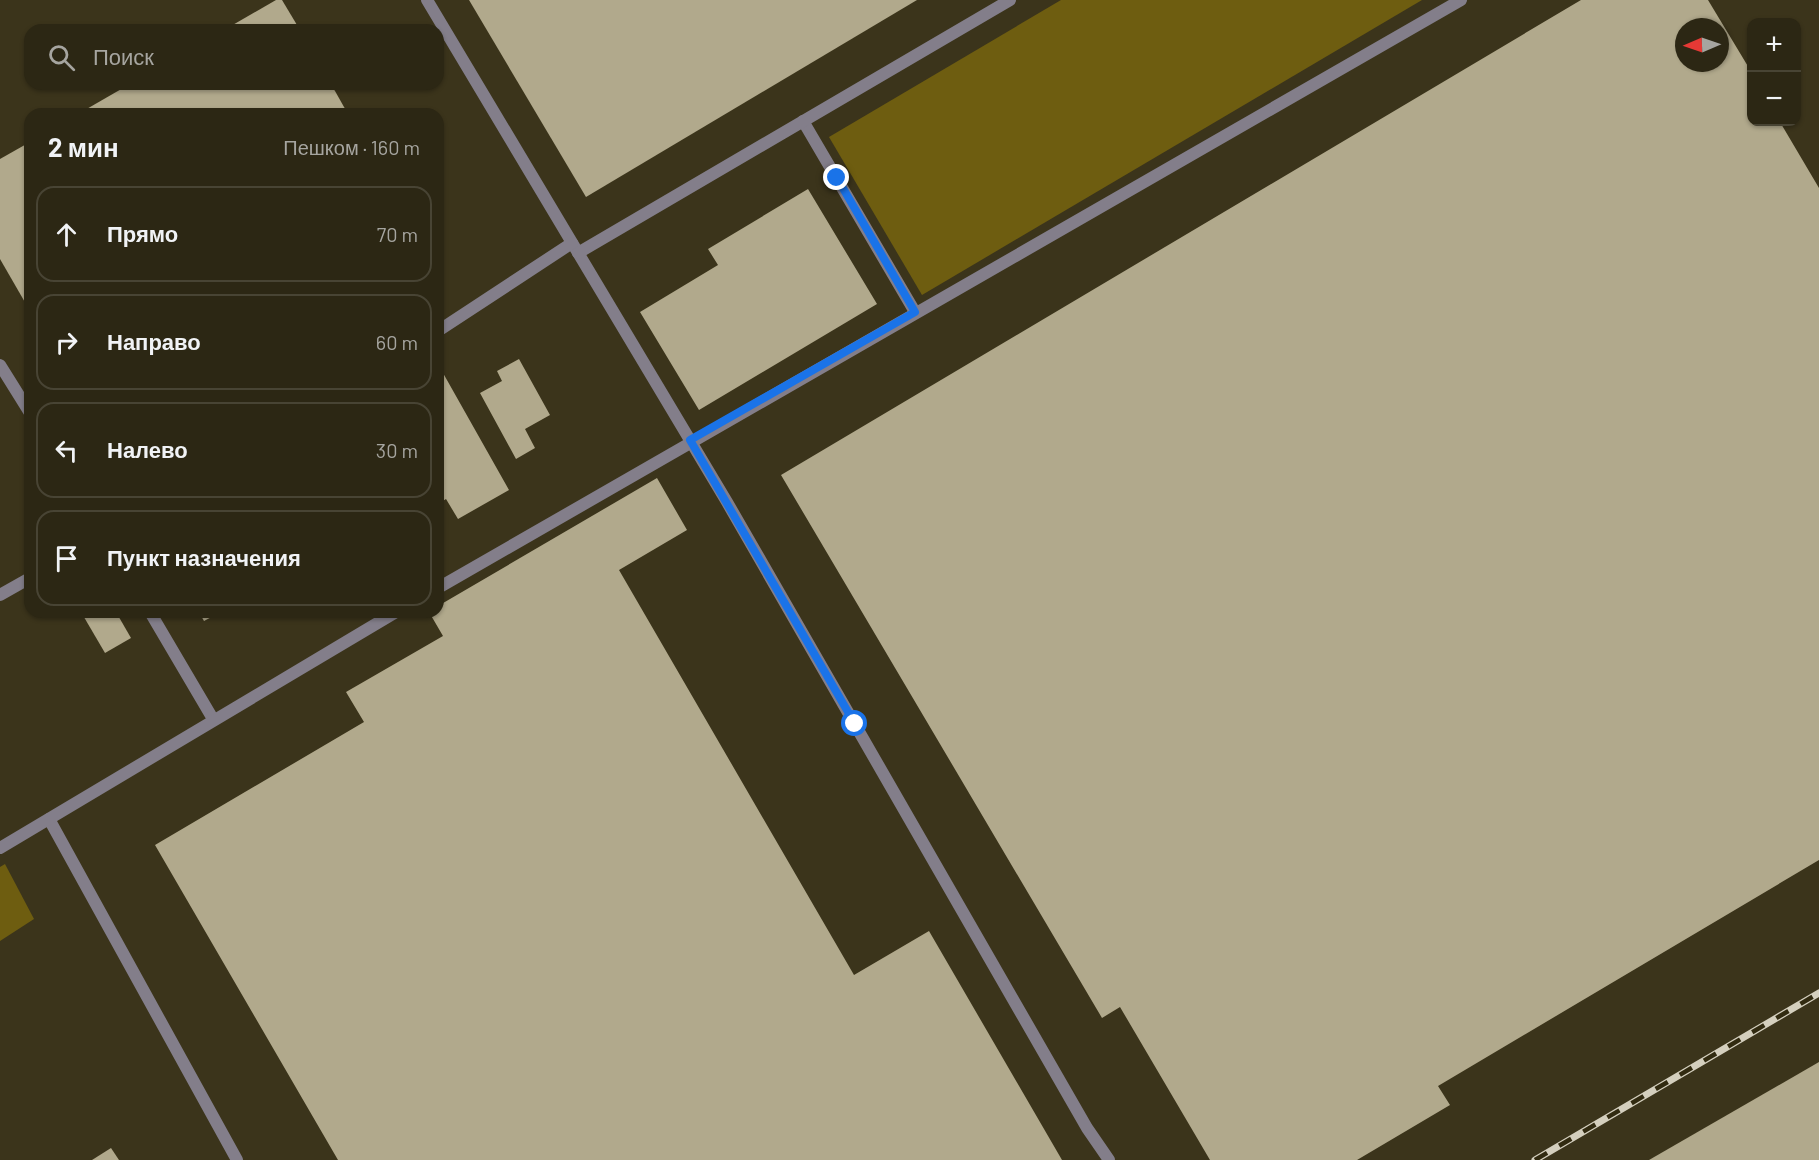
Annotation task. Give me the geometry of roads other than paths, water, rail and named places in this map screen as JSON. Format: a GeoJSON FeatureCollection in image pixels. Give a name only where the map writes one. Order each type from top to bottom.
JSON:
{"type":"FeatureCollection","features":[{"type":"Feature","properties":{"kind":"lane"},"geometry":{"type":"LineString","coordinates":[[427,0],[441,24]]}},
{"type":"Feature","properties":{"kind":"lane"},"geometry":{"type":"LineString","coordinates":[[444,328],[575,248],[803,121],[1010,0]]}},
{"type":"Feature","properties":{"kind":"lane"},"geometry":{"type":"LineString","coordinates":[[444,584],[690,440],[1461,0]]}},
{"type":"Feature","properties":{"kind":"lane"},"geometry":{"type":"LineString","coordinates":[[444,28],[690,440],[1087,1128],[1109,1160]]}},
{"type":"Feature","properties":{"kind":"lane"},"geometry":{"type":"LineString","coordinates":[[803,121],[915,312]]}},
{"type":"Feature","properties":{"kind":"lane"},"geometry":{"type":"LineString","coordinates":[[0,364],[24,403]]}},
{"type":"Feature","properties":{"kind":"lane"},"geometry":{"type":"LineString","coordinates":[[0,595],[24,581]]}},
{"type":"Feature","properties":{"kind":"lane"},"geometry":{"type":"LineString","coordinates":[[154,618],[213,719]]}},
{"type":"Feature","properties":{"kind":"lane"},"geometry":{"type":"LineString","coordinates":[[0,848],[386,618]]}},
{"type":"Feature","properties":{"kind":"lane"},"geometry":{"type":"LineString","coordinates":[[49,819],[237,1160]]}},
{"type":"Feature","properties":{"kind":"railway"},"geometry":{"type":"LineString","coordinates":[[1535,1160],[1819,993]]}}]}
